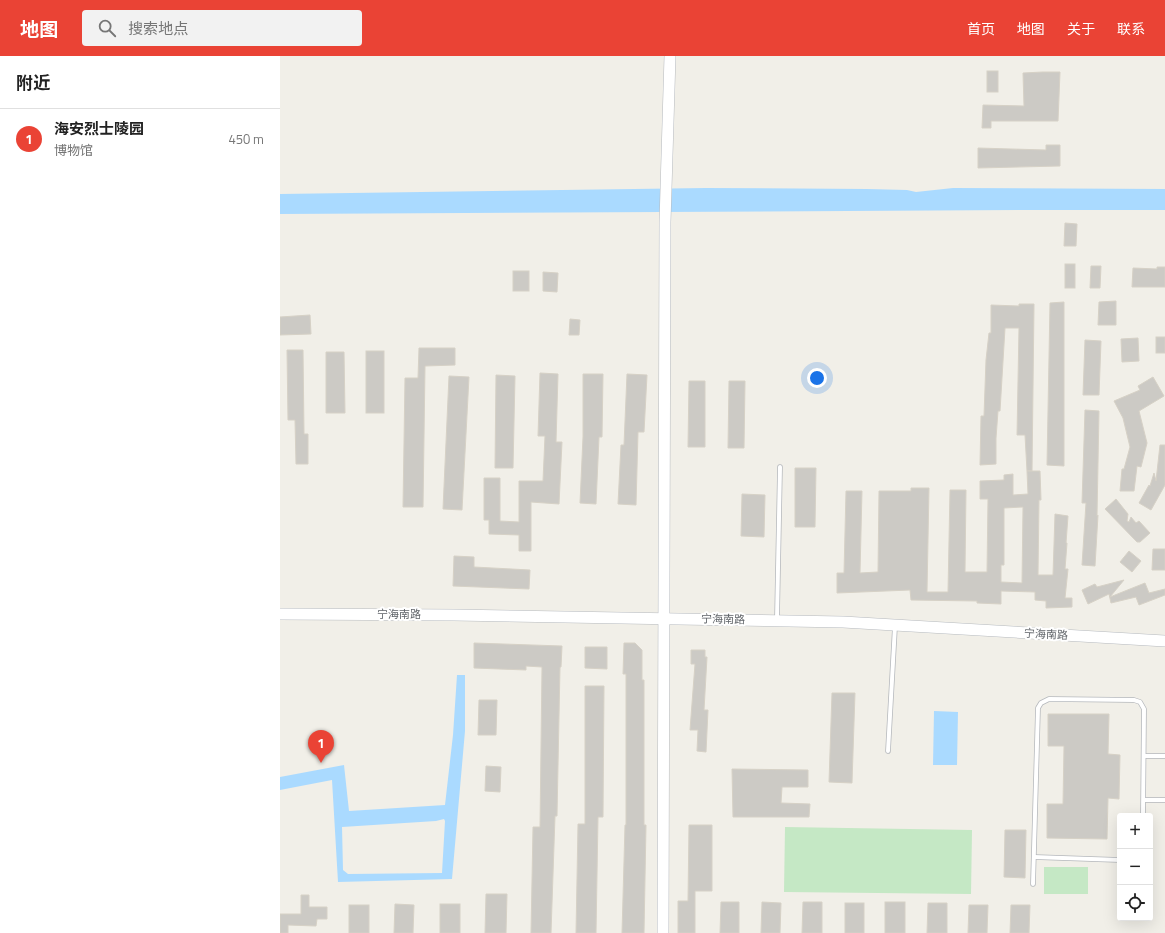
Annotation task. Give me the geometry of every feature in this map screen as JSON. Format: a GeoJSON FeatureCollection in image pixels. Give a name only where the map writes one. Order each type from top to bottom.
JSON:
{"type":"FeatureCollection","features":[{"type":"Feature","properties":{"kind":"street"},"geometry":{"type":"LineString","coordinates":[[663,933],[663,618],[666,217],[670,56]]}},
{"type":"Feature","properties":{"kind":"street","name":"宁海南路"},"geometry":{"type":"LineString","coordinates":[[280,614],[777,620],[895,625],[1165,641]]}},
{"type":"Feature","properties":{"kind":"lane"},"geometry":{"type":"LineString","coordinates":[[777,620],[780,467]]}},
{"type":"Feature","properties":{"kind":"lane"},"geometry":{"type":"LineString","coordinates":[[888,751],[895,625]]}},
{"type":"Feature","properties":{"kind":"lane"},"geometry":{"type":"LineString","coordinates":[[1033,884],[1038,708],[1042,702],[1049,698],[1134,700],[1140,702],[1144,708],[1144,813]]}},
{"type":"Feature","properties":{"kind":"lane"},"geometry":{"type":"LineString","coordinates":[[1144,756],[1165,756]]}},
{"type":"Feature","properties":{"kind":"lane"},"geometry":{"type":"LineString","coordinates":[[1144,800],[1165,800]]}},
{"type":"Feature","properties":{"kind":"lane"},"geometry":{"type":"LineString","coordinates":[[1034,857],[1117,860]]}},
{"type":"Feature","properties":{"kind":"green space"},"geometry":{"type":"Polygon","coordinates":[[[785,827],[972,830],[971,894],[784,892],[785,827]]]}},
{"type":"Feature","properties":{"kind":"green space"},"geometry":{"type":"Polygon","coordinates":[[[1044,867],[1088,867],[1088,894],[1044,894],[1044,867]]]}},
{"type":"Feature","properties":{"kind":"water"},"geometry":{"type":"Polygon","coordinates":[[[706,188],[867,189],[907,190],[916,192],[953,188],[1165,189],[1165,210],[280,214],[280,194],[706,188]]]}},
{"type":"Feature","properties":{"kind":"water"},"geometry":{"type":"Polygon","coordinates":[[[457,675],[465,675],[465,731],[452,879],[338,882],[332,780],[280,790],[280,777],[344,765],[349,811],[445,805],[453,735],[457,675]],[[444,819],[436,821],[342,827],[343,870],[348,874],[442,873],[444,819]]]}},
{"type":"Feature","properties":{"kind":"water"},"geometry":{"type":"Polygon","coordinates":[[[934,711],[958,712],[957,765],[933,765],[934,711]]]}},
{"type":"Feature","properties":{"kind":"building"},"geometry":{"type":"Polygon","coordinates":[[[987,71],[998,71],[998,92],[987,92],[987,71]]]}},
{"type":"Feature","properties":{"kind":"building"},"geometry":{"type":"Polygon","coordinates":[[[1060,72],[1058,121],[991,121],[991,128],[982,128],[983,105],[1024,106],[1023,73],[1060,72]]]}},
{"type":"Feature","properties":{"kind":"building"},"geometry":{"type":"Polygon","coordinates":[[[1046,145],[1060,145],[1060,166],[978,168],[978,148],[1046,150],[1046,145]]]}},
{"type":"Feature","properties":{"kind":"building"},"geometry":{"type":"Polygon","coordinates":[[[1065,223],[1077,224],[1076,246],[1064,246],[1065,223]]]}},
{"type":"Feature","properties":{"kind":"building"},"geometry":{"type":"Polygon","coordinates":[[[1065,264],[1075,264],[1075,288],[1065,288],[1065,264]]]}},
{"type":"Feature","properties":{"kind":"building"},"geometry":{"type":"Polygon","coordinates":[[[1091,266],[1101,266],[1100,288],[1090,288],[1091,266]]]}},
{"type":"Feature","properties":{"kind":"building"},"geometry":{"type":"Polygon","coordinates":[[[1157,267],[1165,267],[1165,287],[1132,287],[1133,268],[1157,269],[1157,267]]]}},
{"type":"Feature","properties":{"kind":"building"},"geometry":{"type":"Polygon","coordinates":[[[513,271],[529,271],[529,291],[513,291],[513,271]]]}},
{"type":"Feature","properties":{"kind":"building"},"geometry":{"type":"Polygon","coordinates":[[[543,272],[558,273],[557,292],[543,291],[543,272]]]}},
{"type":"Feature","properties":{"kind":"building"},"geometry":{"type":"Polygon","coordinates":[[[1116,301],[1116,325],[1098,325],[1099,302],[1116,301]]]}},
{"type":"Feature","properties":{"kind":"building"},"geometry":{"type":"Polygon","coordinates":[[[1064,302],[1064,466],[1047,465],[1050,303],[1064,302]]]}},
{"type":"Feature","properties":{"kind":"building"},"geometry":{"type":"Polygon","coordinates":[[[1019,304],[1034,304],[1032,471],[1027,471],[1025,435],[1017,435],[1019,328],[1005,328],[1000,411],[998,411],[996,438],[996,464],[980,465],[981,416],[984,416],[986,360],[989,333],[991,333],[991,305],[1019,306],[1019,304]]]}},
{"type":"Feature","properties":{"kind":"building"},"geometry":{"type":"Polygon","coordinates":[[[310,315],[311,334],[280,335],[280,317],[310,315]]]}},
{"type":"Feature","properties":{"kind":"building"},"geometry":{"type":"Polygon","coordinates":[[[570,319],[580,320],[579,335],[569,335],[570,319]]]}},
{"type":"Feature","properties":{"kind":"building"},"geometry":{"type":"Polygon","coordinates":[[[1156,337],[1165,337],[1165,353],[1156,353],[1156,337]]]}},
{"type":"Feature","properties":{"kind":"building"},"geometry":{"type":"Polygon","coordinates":[[[1138,338],[1139,361],[1122,362],[1121,339],[1138,338]]]}},
{"type":"Feature","properties":{"kind":"building"},"geometry":{"type":"Polygon","coordinates":[[[1085,340],[1101,341],[1099,395],[1083,395],[1085,340]]]}},
{"type":"Feature","properties":{"kind":"building"},"geometry":{"type":"Polygon","coordinates":[[[419,348],[455,348],[455,365],[425,366],[423,507],[403,507],[405,378],[418,378],[419,348]]]}},
{"type":"Feature","properties":{"kind":"building"},"geometry":{"type":"Polygon","coordinates":[[[287,350],[303,350],[304,434],[308,434],[308,464],[296,464],[295,420],[288,420],[287,350]]]}},
{"type":"Feature","properties":{"kind":"building"},"geometry":{"type":"Polygon","coordinates":[[[366,351],[384,351],[384,413],[366,413],[366,351]]]}},
{"type":"Feature","properties":{"kind":"building"},"geometry":{"type":"Polygon","coordinates":[[[326,352],[344,352],[345,413],[326,413],[326,352]]]}},
{"type":"Feature","properties":{"kind":"building"},"geometry":{"type":"Polygon","coordinates":[[[540,373],[558,374],[556,442],[562,442],[559,504],[531,502],[531,551],[519,551],[519,535],[489,534],[489,520],[484,520],[484,478],[500,478],[500,521],[519,522],[519,481],[543,481],[545,436],[538,436],[540,373]]]}},
{"type":"Feature","properties":{"kind":"building"},"geometry":{"type":"Polygon","coordinates":[[[583,374],[603,374],[602,437],[599,437],[596,504],[580,503],[583,437],[583,374]]]}},
{"type":"Feature","properties":{"kind":"building"},"geometry":{"type":"Polygon","coordinates":[[[627,374],[647,375],[644,432],[638,432],[636,505],[618,504],[621,445],[624,445],[627,374]]]}},
{"type":"Feature","properties":{"kind":"building"},"geometry":{"type":"Polygon","coordinates":[[[496,375],[515,376],[513,468],[495,468],[496,375]]]}},
{"type":"Feature","properties":{"kind":"building"},"geometry":{"type":"Polygon","coordinates":[[[449,376],[469,377],[462,510],[443,509],[449,376]]]}},
{"type":"Feature","properties":{"kind":"building"},"geometry":{"type":"Polygon","coordinates":[[[1153,377],[1164,396],[1139,411],[1147,443],[1141,467],[1137,466],[1134,491],[1120,491],[1122,469],[1124,469],[1130,447],[1123,418],[1114,401],[1140,390],[1138,386],[1153,377]]]}},
{"type":"Feature","properties":{"kind":"building"},"geometry":{"type":"Polygon","coordinates":[[[689,381],[705,381],[705,447],[688,447],[689,381]]]}},
{"type":"Feature","properties":{"kind":"building"},"geometry":{"type":"Polygon","coordinates":[[[729,381],[745,381],[744,448],[728,448],[729,381]]]}},
{"type":"Feature","properties":{"kind":"building"},"geometry":{"type":"Polygon","coordinates":[[[1085,410],[1099,411],[1097,516],[1098,515],[1095,566],[1082,565],[1086,503],[1082,503],[1085,410]]]}},
{"type":"Feature","properties":{"kind":"building"},"geometry":{"type":"Polygon","coordinates":[[[1160,445],[1165,445],[1165,485],[1151,510],[1139,503],[1149,485],[1150,486],[1154,473],[1156,481],[1160,445]]]}},
{"type":"Feature","properties":{"kind":"building"},"geometry":{"type":"Polygon","coordinates":[[[795,468],[816,468],[815,527],[795,527],[795,468]]]}},
{"type":"Feature","properties":{"kind":"building"},"geometry":{"type":"Polygon","coordinates":[[[1027,471],[1040,471],[1041,500],[1039,500],[1038,575],[1053,575],[1055,514],[1068,516],[1065,569],[1068,569],[1065,598],[1072,598],[1072,607],[1046,608],[1046,601],[1035,600],[1035,592],[1001,591],[1001,604],[977,603],[977,601],[911,600],[910,590],[837,593],[837,573],[844,573],[846,491],[862,491],[860,573],[878,572],[879,491],[911,491],[911,488],[929,488],[927,592],[948,592],[950,490],[966,490],[965,572],[987,572],[988,499],[980,499],[980,481],[1004,480],[1004,475],[1013,474],[1013,495],[1028,494],[1027,471]],[[1023,507],[1004,508],[1004,565],[1001,565],[1001,582],[1022,583],[1023,507]]]}},
{"type":"Feature","properties":{"kind":"building"},"geometry":{"type":"Polygon","coordinates":[[[742,494],[765,495],[764,537],[741,536],[742,494]]]}},
{"type":"Feature","properties":{"kind":"building"},"geometry":{"type":"Polygon","coordinates":[[[1116,499],[1128,514],[1127,521],[1129,522],[1131,517],[1136,523],[1139,521],[1150,533],[1140,542],[1137,542],[1105,509],[1116,499]]]}},
{"type":"Feature","properties":{"kind":"building"},"geometry":{"type":"Polygon","coordinates":[[[1153,549],[1165,549],[1165,570],[1152,570],[1153,549]]]}},
{"type":"Feature","properties":{"kind":"building"},"geometry":{"type":"Polygon","coordinates":[[[1129,551],[1141,561],[1132,572],[1120,562],[1129,551]]]}},
{"type":"Feature","properties":{"kind":"building"},"geometry":{"type":"Polygon","coordinates":[[[454,556],[474,557],[474,567],[530,570],[529,589],[453,586],[454,556]]]}},
{"type":"Feature","properties":{"kind":"building"},"geometry":{"type":"Polygon","coordinates":[[[1124,580],[1110,597],[1145,583],[1149,593],[1165,589],[1165,595],[1139,605],[1136,597],[1111,603],[1109,594],[1088,604],[1082,590],[1095,584],[1097,587],[1124,580]]]}},
{"type":"Feature","properties":{"kind":"building"},"geometry":{"type":"Polygon","coordinates":[[[474,643],[562,646],[560,667],[557,816],[555,816],[551,933],[531,933],[533,827],[540,827],[542,667],[526,666],[526,670],[474,668],[474,643]]]}},
{"type":"Feature","properties":{"kind":"building"},"geometry":{"type":"Polygon","coordinates":[[[624,643],[635,643],[642,650],[642,680],[644,680],[644,825],[646,825],[644,933],[622,933],[626,825],[626,674],[623,674],[624,643]]]}},
{"type":"Feature","properties":{"kind":"building"},"geometry":{"type":"Polygon","coordinates":[[[585,647],[607,647],[607,669],[585,668],[585,647]]]}},
{"type":"Feature","properties":{"kind":"building"},"geometry":{"type":"Polygon","coordinates":[[[691,650],[705,650],[705,657],[707,657],[704,710],[708,710],[706,752],[697,751],[698,730],[690,730],[695,664],[691,664],[691,650]]]}},
{"type":"Feature","properties":{"kind":"building"},"geometry":{"type":"Polygon","coordinates":[[[585,686],[604,686],[603,817],[598,817],[596,933],[576,933],[578,824],[585,824],[585,686]]]}},
{"type":"Feature","properties":{"kind":"building"},"geometry":{"type":"Polygon","coordinates":[[[832,693],[855,693],[852,783],[829,782],[832,693]]]}},
{"type":"Feature","properties":{"kind":"building"},"geometry":{"type":"Polygon","coordinates":[[[479,700],[497,700],[496,735],[478,735],[479,700]]]}},
{"type":"Feature","properties":{"kind":"building"},"geometry":{"type":"Polygon","coordinates":[[[1048,714],[1109,714],[1108,754],[1120,755],[1119,799],[1108,798],[1107,839],[1047,838],[1047,804],[1063,804],[1064,746],[1048,746],[1048,714]]]}},
{"type":"Feature","properties":{"kind":"building"},"geometry":{"type":"Polygon","coordinates":[[[486,766],[501,767],[500,792],[485,791],[486,766]]]}},
{"type":"Feature","properties":{"kind":"building"},"geometry":{"type":"Polygon","coordinates":[[[732,769],[808,770],[808,787],[782,787],[781,803],[810,804],[809,817],[733,817],[732,769]]]}},
{"type":"Feature","properties":{"kind":"building"},"geometry":{"type":"Polygon","coordinates":[[[689,825],[712,825],[712,891],[695,891],[695,933],[678,933],[678,901],[688,901],[689,825]]]}},
{"type":"Feature","properties":{"kind":"building"},"geometry":{"type":"Polygon","coordinates":[[[1005,830],[1026,830],[1025,878],[1004,877],[1005,830]]]}},
{"type":"Feature","properties":{"kind":"building"},"geometry":{"type":"Polygon","coordinates":[[[486,894],[507,894],[506,933],[485,933],[486,894]]]}},
{"type":"Feature","properties":{"kind":"building"},"geometry":{"type":"Polygon","coordinates":[[[301,895],[309,895],[309,907],[327,907],[327,919],[317,919],[316,926],[288,925],[288,933],[280,933],[280,914],[301,914],[301,895]]]}},
{"type":"Feature","properties":{"kind":"building"},"geometry":{"type":"Polygon","coordinates":[[[721,902],[739,902],[739,933],[720,933],[721,902]]]}},
{"type":"Feature","properties":{"kind":"building"},"geometry":{"type":"Polygon","coordinates":[[[762,902],[781,903],[780,933],[761,933],[762,902]]]}},
{"type":"Feature","properties":{"kind":"building"},"geometry":{"type":"Polygon","coordinates":[[[803,902],[822,902],[822,933],[802,933],[803,902]]]}},
{"type":"Feature","properties":{"kind":"building"},"geometry":{"type":"Polygon","coordinates":[[[885,902],[905,902],[905,933],[885,933],[885,902]]]}},
{"type":"Feature","properties":{"kind":"building"},"geometry":{"type":"Polygon","coordinates":[[[845,903],[864,903],[864,933],[845,933],[845,903]]]}},
{"type":"Feature","properties":{"kind":"building"},"geometry":{"type":"Polygon","coordinates":[[[928,903],[947,903],[947,933],[927,933],[928,903]]]}},
{"type":"Feature","properties":{"kind":"building"},"geometry":{"type":"Polygon","coordinates":[[[395,904],[414,905],[413,933],[394,933],[395,904]]]}},
{"type":"Feature","properties":{"kind":"building"},"geometry":{"type":"Polygon","coordinates":[[[440,904],[460,904],[460,933],[440,933],[440,904]]]}},
{"type":"Feature","properties":{"kind":"building"},"geometry":{"type":"Polygon","coordinates":[[[349,905],[369,905],[369,933],[349,933],[349,905]]]}},
{"type":"Feature","properties":{"kind":"building"},"geometry":{"type":"Polygon","coordinates":[[[969,905],[988,905],[987,933],[968,933],[969,905]]]}},
{"type":"Feature","properties":{"kind":"building"},"geometry":{"type":"Polygon","coordinates":[[[1011,905],[1030,905],[1029,933],[1010,933],[1011,905]]]}},
{"type":"Feature","properties":{"kind":"place","name":"海安烈士陵园"},"geometry":{"type":"Point","coordinates":[321,763]}}]}
